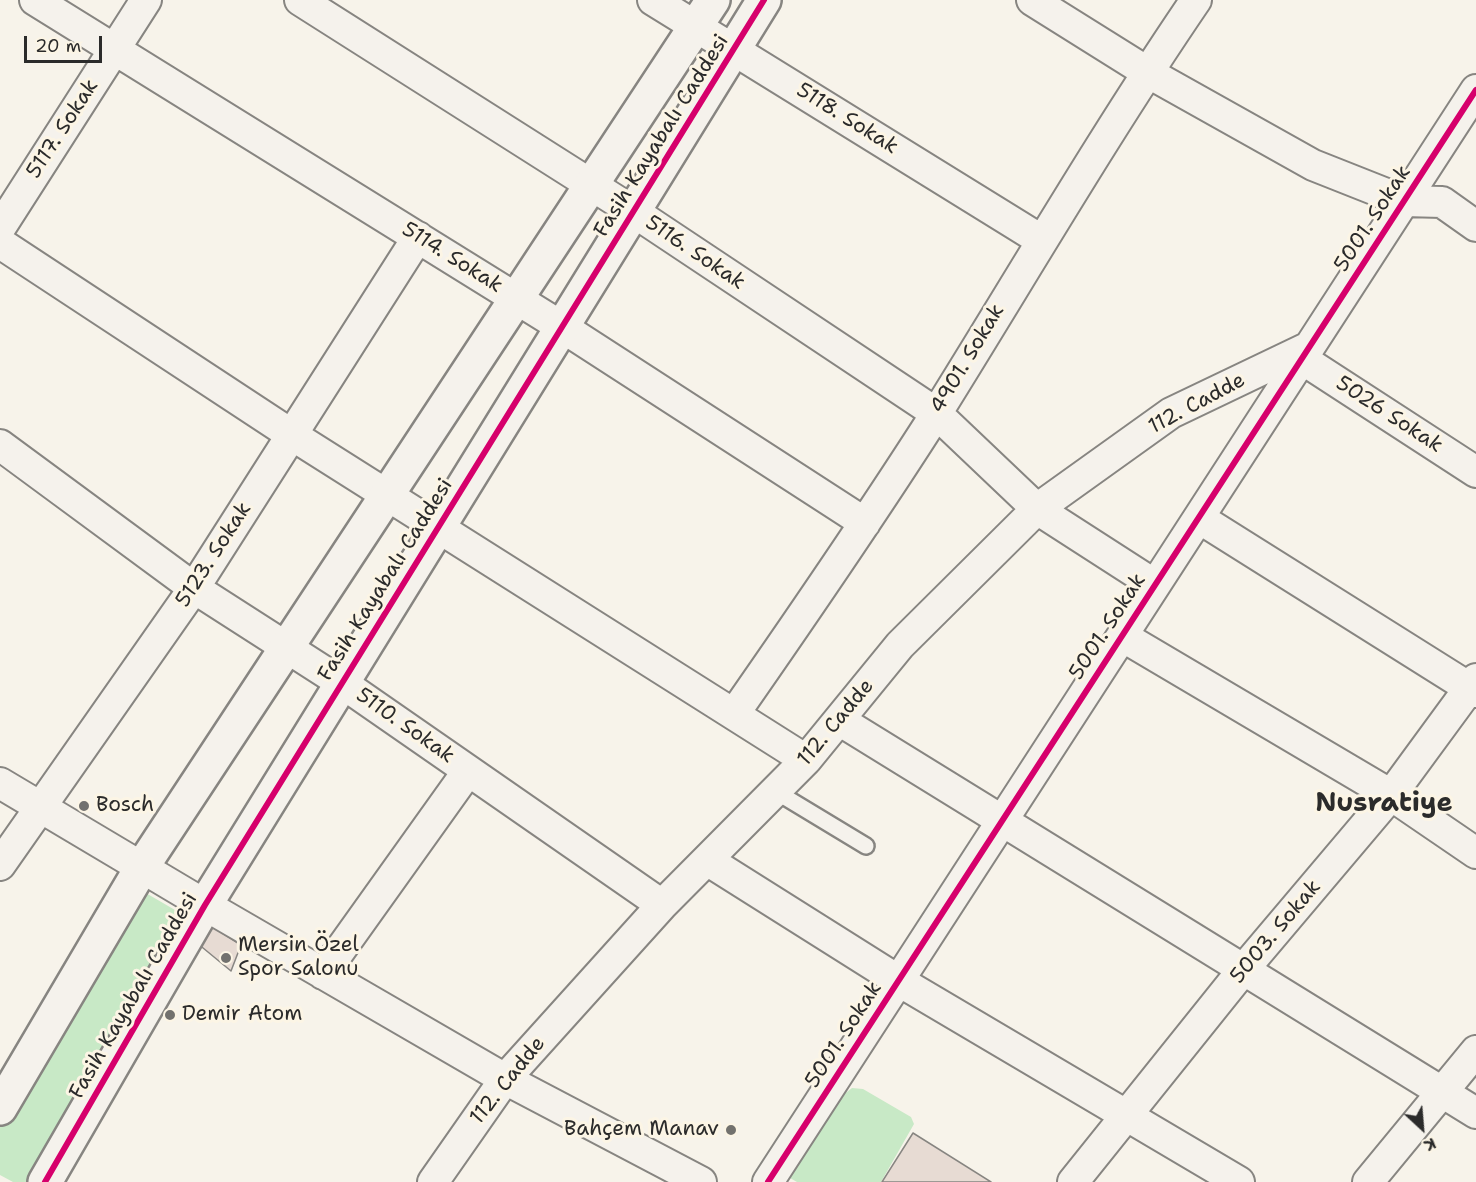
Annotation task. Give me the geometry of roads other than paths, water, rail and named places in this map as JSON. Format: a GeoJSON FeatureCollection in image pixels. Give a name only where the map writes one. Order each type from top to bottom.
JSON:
{"type":"FeatureCollection","features":[{"type":"Feature","properties":{"kind":"street","name":"5114. Sokak"},"geometry":{"type":"LineString","coordinates":[[35,0],[516,298],[865,523]]}},
{"type":"Feature","properties":{"kind":"street","name":"5117. Sokak"},"geometry":{"type":"LineString","coordinates":[[0,228],[146,0]]}},
{"type":"Feature","properties":{"kind":"street","name":"5116. Sokak"},"geometry":{"type":"LineString","coordinates":[[300,0],[634,212],[936,413],[1037,509],[1155,585]]}},
{"type":"Feature","properties":{"kind":"street","name":"5118. Sokak"},"geometry":{"type":"LineString","coordinates":[[653,0],[704,13],[736,50],[1041,240]]}},
{"type":"Feature","properties":{"kind":"street","name":"Fasih Kayabalı Caddesi"},"geometry":{"type":"LineString","coordinates":[[45,1182],[205,905],[736,50],[764,0]]}},
{"type":"Feature","properties":{"kind":"street"},"geometry":{"type":"LineString","coordinates":[[1032,0],[1147,72],[1312,165],[1404,201],[1442,202],[1476,226]]}},
{"type":"Feature","properties":{"kind":"street","name":"4901. Sokak"},"geometry":{"type":"LineString","coordinates":[[734,714],[865,523],[936,413],[1147,72],[1196,0]]}},
{"type":"Feature","properties":{"kind":"street","name":"Fasih Kayabalı Caddesi"},"geometry":{"type":"LineString","coordinates":[[0,1108],[142,867],[704,13]]}},
{"type":"Feature","properties":{"kind":"street","name":"5001. Sokak"},"geometry":{"type":"LineString","coordinates":[[768,1182],[1476,90]]}},
{"type":"Feature","properties":{"kind":"street","name":"5123. Sokak"},"geometry":{"type":"LineString","coordinates":[[0,865],[194,588],[418,237]]}},
{"type":"Feature","properties":{"kind":"street"},"geometry":{"type":"LineString","coordinates":[[0,243],[292,435],[806,760]]}},
{"type":"Feature","properties":{"kind":"street","name":"5026 Sokak"},"geometry":{"type":"LineString","coordinates":[[1306,353],[1476,472]]}},
{"type":"Feature","properties":{"kind":"street","name":"112. Cadde"},"geometry":{"type":"LineString","coordinates":[[433,1182],[505,1079],[662,905],[806,760],[900,645],[1037,509],[1171,413],[1306,353]]}},
{"type":"Feature","properties":{"kind":"street","name":"5110. Sokak"},"geometry":{"type":"LineString","coordinates":[[2,449],[194,588],[342,683],[662,905]]}},
{"type":"Feature","properties":{"kind":"street"},"geometry":{"type":"LineString","coordinates":[[1199,518],[1474,686]]}},
{"type":"Feature","properties":{"kind":"street"},"geometry":{"type":"LineString","coordinates":[[1122,636],[1391,795],[1476,853]]}},
{"type":"Feature","properties":{"kind":"street","name":"5003. Sokak"},"geometry":{"type":"LineString","coordinates":[[1072,1182],[1243,970],[1391,795],[1474,686]]}},
{"type":"Feature","properties":{"kind":"street"},"geometry":{"type":"LineString","coordinates":[[839,720],[1476,1113]]}},
{"type":"Feature","properties":{"kind":"street"},"geometry":{"type":"LineString","coordinates":[[324,974],[468,771]]}},
{"type":"Feature","properties":{"kind":"street"},"geometry":{"type":"LineString","coordinates":[[0,783],[505,1079],[700,1182]]}},
{"type":"Feature","properties":{"kind":"street"},"geometry":{"type":"LineString","coordinates":[[707,860],[899,981],[1239,1182]]}},
{"type":"Feature","properties":{"kind":"street"},"geometry":{"type":"LineString","coordinates":[[1368,1182],[1476,1051]]}},
{"type":"Feature","properties":{"kind":"lane"},"geometry":{"type":"LineString","coordinates":[[775,791],[867,846]]}},
{"type":"Feature","properties":{"kind":"place","name":"Bosch"},"geometry":{"type":"Point","coordinates":[84,806]}},
{"type":"Feature","properties":{"kind":"place","name":"Mersin Özel Spor Salonu"},"geometry":{"type":"Point","coordinates":[226,958]}},
{"type":"Feature","properties":{"kind":"place","name":"Demir Atom"},"geometry":{"type":"Point","coordinates":[170,1015]}},
{"type":"Feature","properties":{"kind":"place","name":"Bahçem Manav"},"geometry":{"type":"Point","coordinates":[731,1130]}},
{"type":"Feature","properties":{"kind":"district","name":"Nusratiye"},"geometry":{"type":"Point","coordinates":[1384,804]}}]}
